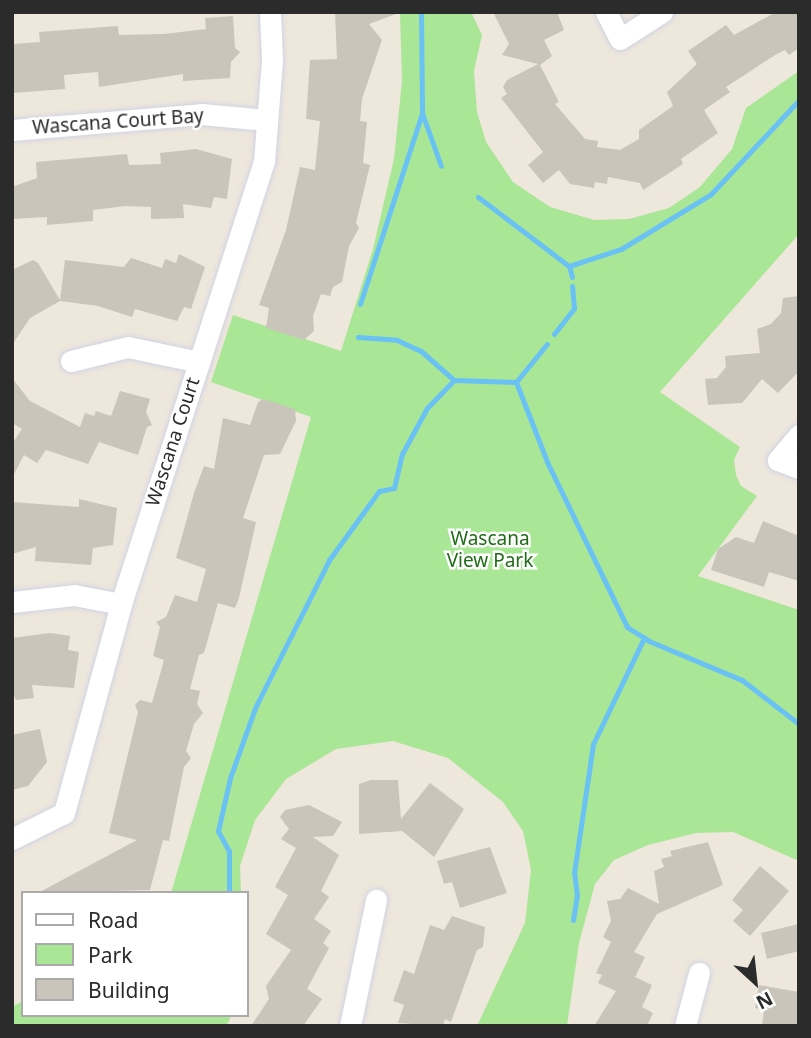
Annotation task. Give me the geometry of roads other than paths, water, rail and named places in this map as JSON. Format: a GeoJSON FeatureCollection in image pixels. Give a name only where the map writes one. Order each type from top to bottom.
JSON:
{"type":"FeatureCollection","features":[{"type":"Feature","properties":{"kind":"street","name":"Wascana Court"},"geometry":{"type":"LineString","coordinates":[[12,838],[64,813],[121,604],[264,162],[272,60],[270,12]]}},
{"type":"Feature","properties":{"kind":"street"},"geometry":{"type":"LineString","coordinates":[[606,12],[620,39],[662,12]]}},
{"type":"Feature","properties":{"kind":"street","name":"Wascana Court Bay"},"geometry":{"type":"LineString","coordinates":[[12,130],[201,114],[267,120]]}},
{"type":"Feature","properties":{"kind":"street"},"geometry":{"type":"LineString","coordinates":[[71,361],[128,347],[199,362]]}},
{"type":"Feature","properties":{"kind":"street"},"geometry":{"type":"LineString","coordinates":[[799,435],[778,460],[799,468]]}},
{"type":"Feature","properties":{"kind":"street"},"geometry":{"type":"LineString","coordinates":[[12,602],[74,595],[121,604]]}},
{"type":"Feature","properties":{"kind":"street"},"geometry":{"type":"LineString","coordinates":[[350,1026],[376,900]]}},
{"type":"Feature","properties":{"kind":"street"},"geometry":{"type":"LineString","coordinates":[[685,1026],[699,973]]}},
{"type":"Feature","properties":{"kind":"waterway"},"geometry":{"type":"LineString","coordinates":[[421,12],[422,113],[441,166]]}},
{"type":"Feature","properties":{"kind":"waterway"},"geometry":{"type":"LineString","coordinates":[[572,277],[569,266],[621,249],[711,194],[799,100]]}},
{"type":"Feature","properties":{"kind":"waterway"},"geometry":{"type":"LineString","coordinates":[[360,304],[422,113]]}},
{"type":"Feature","properties":{"kind":"waterway"},"geometry":{"type":"LineString","coordinates":[[478,197],[569,266]]}},
{"type":"Feature","properties":{"kind":"waterway"},"geometry":{"type":"LineString","coordinates":[[554,334],[574,308],[572,286]]}},
{"type":"Feature","properties":{"kind":"waterway"},"geometry":{"type":"LineString","coordinates":[[358,337],[397,340],[421,351],[454,380]]}},
{"type":"Feature","properties":{"kind":"waterway"},"geometry":{"type":"LineString","coordinates":[[516,382],[547,344]]}},
{"type":"Feature","properties":{"kind":"waterway"},"geometry":{"type":"LineString","coordinates":[[229,891],[229,851],[218,831],[230,778],[255,708],[329,560],[379,491],[394,488],[402,454],[427,408],[454,380],[516,382]]}},
{"type":"Feature","properties":{"kind":"waterway"},"geometry":{"type":"LineString","coordinates":[[516,382],[548,464],[627,627],[649,641],[742,680],[799,724]]}},
{"type":"Feature","properties":{"kind":"waterway"},"geometry":{"type":"LineString","coordinates":[[573,920],[577,896],[574,873],[593,744],[644,638]]}},
{"type":"Feature","properties":{"kind":"park label","name":"Wascana View Park"},"geometry":{"type":"Point","coordinates":[490,550]}}]}
